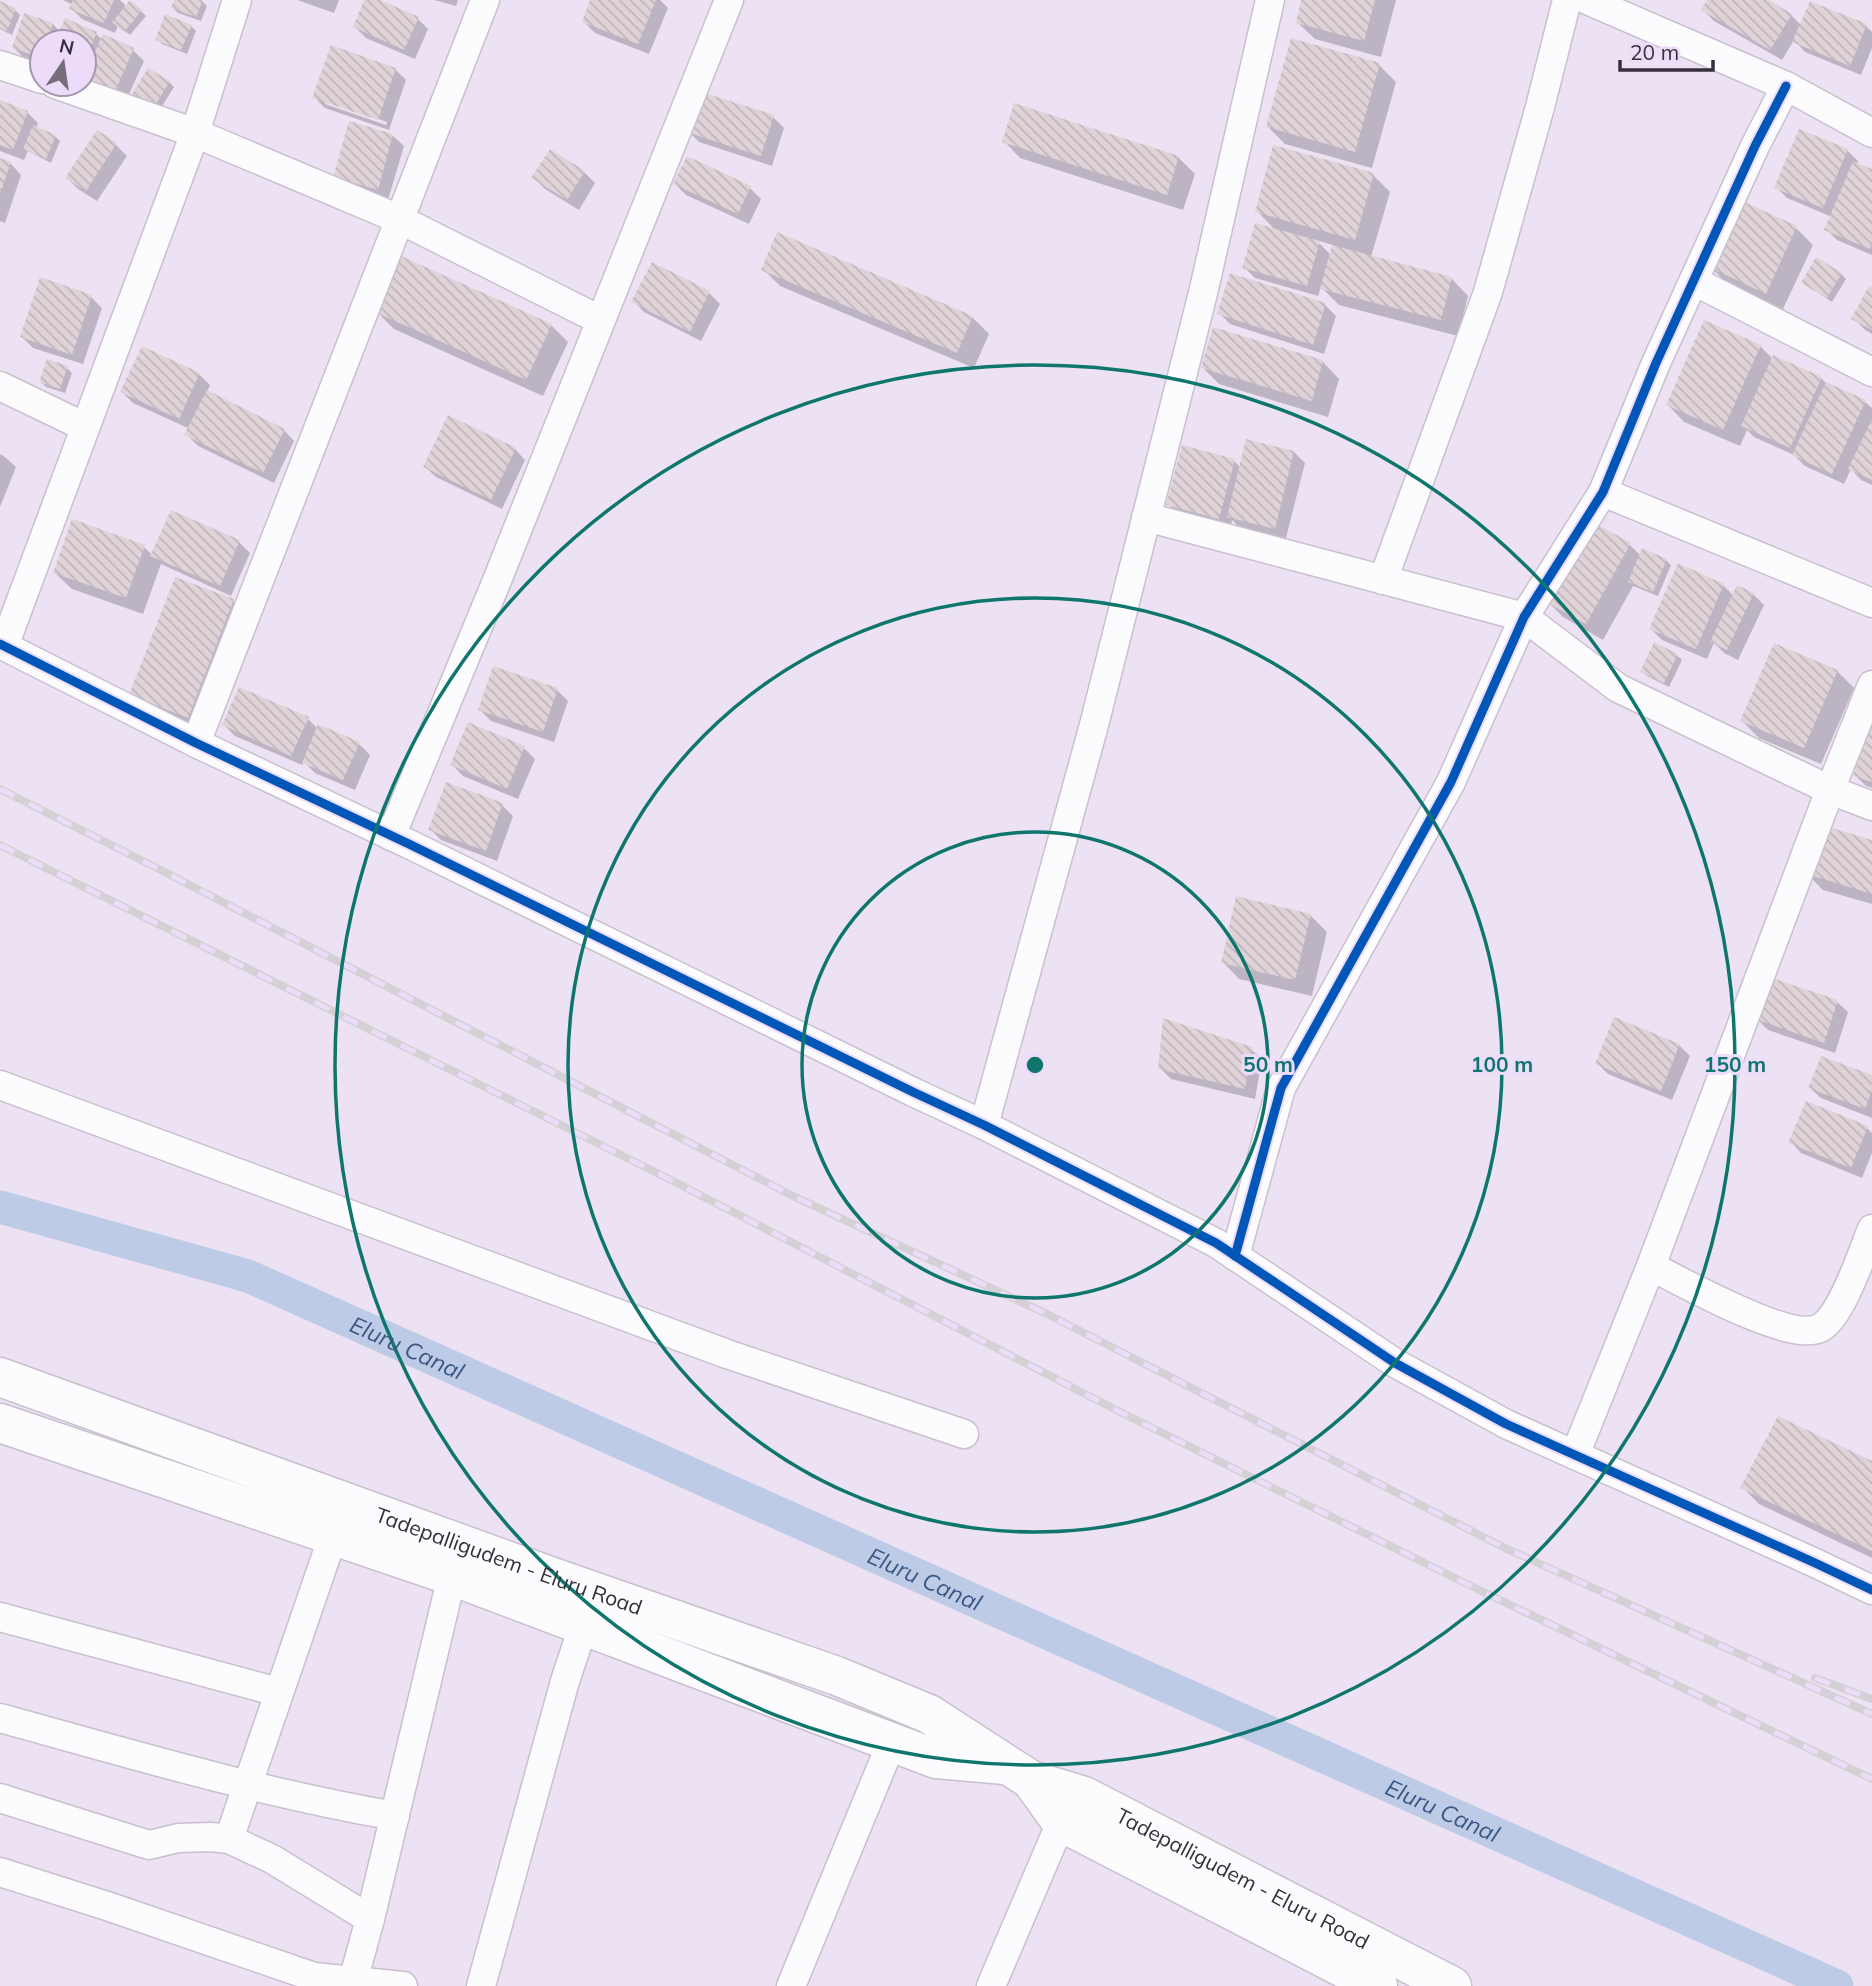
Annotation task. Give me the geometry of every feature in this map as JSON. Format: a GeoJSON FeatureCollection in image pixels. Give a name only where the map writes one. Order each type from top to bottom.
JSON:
{"type":"FeatureCollection","features":[{"type":"Feature","properties":{"kind":"main road","name":"Tadepalligudem - Eluru Road"},"geometry":{"type":"LineString","coordinates":[[0,1377],[553,1577],[837,1676],[929,1714],[1004,1763],[1084,1796],[1451,1986]]}},
{"type":"Feature","properties":{"kind":"main road","name":"Tadepalligudem - Eluru Road"},"geometry":{"type":"LineString","coordinates":[[1,1425],[452,1576],[891,1744],[936,1759],[1004,1763],[1061,1822],[1378,1986]]}},
{"type":"Feature","properties":{"kind":"street"},"geometry":{"type":"LineString","coordinates":[[196,743],[485,0]]}},
{"type":"Feature","properties":{"kind":"street"},"geometry":{"type":"LineString","coordinates":[[391,836],[496,583],[729,0]]}},
{"type":"Feature","properties":{"kind":"street"},"geometry":{"type":"LineString","coordinates":[[984,1125],[1094,725],[1203,293],[1270,0]]}},
{"type":"Feature","properties":{"kind":"street"},"geometry":{"type":"LineString","coordinates":[[1383,580],[1488,292],[1567,0]]}},
{"type":"Feature","properties":{"kind":"street"},"geometry":{"type":"LineString","coordinates":[[1587,0],[1786,86],[1872,133]]}},
{"type":"Feature","properties":{"kind":"street"},"geometry":{"type":"LineString","coordinates":[[235,1],[195,133],[2,645],[196,743],[984,1125],[1216,1244],[1395,1363],[1506,1424],[1872,1590]]}},
{"type":"Feature","properties":{"kind":"street"},"geometry":{"type":"LineString","coordinates":[[0,65],[28,74]]}},
{"type":"Feature","properties":{"kind":"street"},"geometry":{"type":"LineString","coordinates":[[1235,1256],[1281,1088],[1451,782],[1524,617],[1603,492],[1656,363],[1755,146],[1786,86]]}},
{"type":"Feature","properties":{"kind":"street"},"geometry":{"type":"LineString","coordinates":[[95,98],[195,133],[399,219],[600,320]]}},
{"type":"Feature","properties":{"kind":"street"},"geometry":{"type":"LineString","coordinates":[[1694,281],[1872,372]]}},
{"type":"Feature","properties":{"kind":"street"},"geometry":{"type":"LineString","coordinates":[[0,386],[85,426]]}},
{"type":"Feature","properties":{"kind":"street"},"geometry":{"type":"LineString","coordinates":[[1603,492],[1872,603]]}},
{"type":"Feature","properties":{"kind":"street"},"geometry":{"type":"LineString","coordinates":[[1146,517],[1524,617],[1618,688],[1830,790],[1872,806]]}},
{"type":"Feature","properties":{"kind":"street"},"geometry":{"type":"LineString","coordinates":[[1576,1455],[1651,1266],[1872,685]]}},
{"type":"Feature","properties":{"kind":"street"},"geometry":{"type":"LineString","coordinates":[[0,1085],[727,1354],[964,1434]]}},
{"type":"Feature","properties":{"kind":"street"},"geometry":{"type":"LineString","coordinates":[[1651,1266],[1732,1308],[1796,1330],[1820,1328],[1838,1310],[1872,1229]]}},
{"type":"Feature","properties":{"kind":"street"},"geometry":{"type":"LineString","coordinates":[[229,1839],[334,1536]]}},
{"type":"Feature","properties":{"kind":"street"},"geometry":{"type":"LineString","coordinates":[[353,1981],[452,1576]]}},
{"type":"Feature","properties":{"kind":"street"},"geometry":{"type":"LineString","coordinates":[[0,1617],[278,1692]]}},
{"type":"Feature","properties":{"kind":"street"},"geometry":{"type":"LineString","coordinates":[[481,1986],[565,1681],[583,1627]]}},
{"type":"Feature","properties":{"kind":"street"},"geometry":{"type":"LineString","coordinates":[[0,1718],[247,1786],[395,1816]]}},
{"type":"Feature","properties":{"kind":"street"},"geometry":{"type":"LineString","coordinates":[[791,1986],[891,1744]]}},
{"type":"Feature","properties":{"kind":"street"},"geometry":{"type":"LineString","coordinates":[[0,1798],[149,1844],[178,1838],[229,1839],[272,1859],[370,1919]]}},
{"type":"Feature","properties":{"kind":"street"},"geometry":{"type":"LineString","coordinates":[[991,1986],[1061,1822]]}},
{"type":"Feature","properties":{"kind":"street"},"geometry":{"type":"LineString","coordinates":[[0,1872],[314,1977],[402,1986]]}},
{"type":"Feature","properties":{"kind":"building"},"geometry":{"type":"Polygon","coordinates":[[[73,0],[114,0],[104,23],[69,9],[73,0]]]}},
{"type":"Feature","properties":{"kind":"building"},"geometry":{"type":"Polygon","coordinates":[[[130,0],[142,10],[124,32],[112,22],[130,0]]]}},
{"type":"Feature","properties":{"kind":"building"},"geometry":{"type":"Polygon","coordinates":[[[174,0],[203,0],[196,17],[171,8],[174,0]]]}},
{"type":"Feature","properties":{"kind":"building"},"geometry":{"type":"Polygon","coordinates":[[[364,0],[380,0],[419,17],[404,50],[353,27],[364,0]]]}},
{"type":"Feature","properties":{"kind":"building"},"geometry":{"type":"Polygon","coordinates":[[[590,0],[656,0],[638,44],[582,22],[590,0]]]}},
{"type":"Feature","properties":{"kind":"building"},"geometry":{"type":"Polygon","coordinates":[[[1301,0],[1375,0],[1364,41],[1296,23],[1301,0]]]}},
{"type":"Feature","properties":{"kind":"building"},"geometry":{"type":"Polygon","coordinates":[[[1707,0],[1769,0],[1792,14],[1770,50],[1701,10],[1707,0]]]}},
{"type":"Feature","properties":{"kind":"building"},"geometry":{"type":"Polygon","coordinates":[[[0,1],[16,8],[7,31],[0,28],[0,1]]]}},
{"type":"Feature","properties":{"kind":"building"},"geometry":{"type":"Polygon","coordinates":[[[1810,1],[1867,24],[1850,66],[1792,42],[1810,1]]]}},
{"type":"Feature","properties":{"kind":"building"},"geometry":{"type":"Polygon","coordinates":[[[24,13],[53,23],[51,28],[28,28],[28,53],[12,48],[24,13]]]}},
{"type":"Feature","properties":{"kind":"building"},"geometry":{"type":"Polygon","coordinates":[[[165,14],[192,25],[181,50],[155,40],[165,14]]]}},
{"type":"Feature","properties":{"kind":"building"},"geometry":{"type":"Polygon","coordinates":[[[65,18],[88,28],[60,28],[65,18]]]}},
{"type":"Feature","properties":{"kind":"building"},"geometry":{"type":"Polygon","coordinates":[[[103,34],[134,48],[114,94],[98,87],[98,45],[103,34]]]}},
{"type":"Feature","properties":{"kind":"building"},"geometry":{"type":"Polygon","coordinates":[[[1291,38],[1380,63],[1355,152],[1266,127],[1291,38]]]}},
{"type":"Feature","properties":{"kind":"building"},"geometry":{"type":"Polygon","coordinates":[[[331,45],[396,68],[378,120],[312,98],[331,45]]]}},
{"type":"Feature","properties":{"kind":"building"},"geometry":{"type":"Polygon","coordinates":[[[148,68],[170,81],[154,107],[132,94],[148,68]]]}},
{"type":"Feature","properties":{"kind":"building"},"geometry":{"type":"Polygon","coordinates":[[[699,91],[774,115],[761,156],[686,132],[699,91]]]}},
{"type":"Feature","properties":{"kind":"building"},"geometry":{"type":"Polygon","coordinates":[[[0,100],[28,111],[13,150],[0,145],[0,100]]]}},
{"type":"Feature","properties":{"kind":"building"},"geometry":{"type":"Polygon","coordinates":[[[1014,103],[1179,156],[1167,195],[1002,142],[1014,103]]]}},
{"type":"Feature","properties":{"kind":"building"},"geometry":{"type":"Polygon","coordinates":[[[349,121],[393,134],[378,190],[333,177],[349,121]]]}},
{"type":"Feature","properties":{"kind":"building"},"geometry":{"type":"Polygon","coordinates":[[[33,125],[56,135],[46,159],[23,149],[33,125]]]}},
{"type":"Feature","properties":{"kind":"building"},"geometry":{"type":"Polygon","coordinates":[[[1799,129],[1848,149],[1823,208],[1774,188],[1799,129]]]}},
{"type":"Feature","properties":{"kind":"building"},"geometry":{"type":"Polygon","coordinates":[[[97,130],[117,143],[86,191],[65,178],[97,130]]]}},
{"type":"Feature","properties":{"kind":"building"},"geometry":{"type":"Polygon","coordinates":[[[1273,145],[1374,173],[1355,240],[1255,212],[1273,145]]]}},
{"type":"Feature","properties":{"kind":"building"},"geometry":{"type":"Polygon","coordinates":[[[550,149],[585,171],[567,200],[531,178],[550,149]]]}},
{"type":"Feature","properties":{"kind":"building"},"geometry":{"type":"Polygon","coordinates":[[[687,156],[751,186],[738,214],[673,184],[687,156]]]}},
{"type":"Feature","properties":{"kind":"building"},"geometry":{"type":"Polygon","coordinates":[[[0,158],[11,162],[0,194],[0,158]]]}},
{"type":"Feature","properties":{"kind":"building"},"geometry":{"type":"Polygon","coordinates":[[[1853,161],[1872,169],[1870,249],[1824,230],[1853,161]]]}},
{"type":"Feature","properties":{"kind":"building"},"geometry":{"type":"Polygon","coordinates":[[[1738,199],[1797,226],[1766,294],[1707,266],[1738,199]]]}},
{"type":"Feature","properties":{"kind":"building"},"geometry":{"type":"Polygon","coordinates":[[[1255,223],[1320,241],[1307,286],[1242,268],[1255,223]]]}},
{"type":"Feature","properties":{"kind":"building"},"geometry":{"type":"Polygon","coordinates":[[[777,232],[973,316],[957,353],[761,270],[777,232]]]}},
{"type":"Feature","properties":{"kind":"building"},"geometry":{"type":"Polygon","coordinates":[[[1332,245],[1452,277],[1441,320],[1320,289],[1332,245]]]}},
{"type":"Feature","properties":{"kind":"building"},"geometry":{"type":"Polygon","coordinates":[[[401,256],[552,324],[526,380],[375,312],[401,256]]]}},
{"type":"Feature","properties":{"kind":"building"},"geometry":{"type":"Polygon","coordinates":[[[1816,257],[1842,273],[1827,298],[1801,283],[1816,257]]]}},
{"type":"Feature","properties":{"kind":"building"},"geometry":{"type":"Polygon","coordinates":[[[652,262],[710,291],[690,332],[631,302],[652,262]]]}},
{"type":"Feature","properties":{"kind":"building"},"geometry":{"type":"Polygon","coordinates":[[[1230,273],[1326,303],[1313,345],[1217,314],[1230,273]]]}},
{"type":"Feature","properties":{"kind":"building"},"geometry":{"type":"Polygon","coordinates":[[[40,277],[92,295],[72,355],[20,337],[40,277]]]}},
{"type":"Feature","properties":{"kind":"building"},"geometry":{"type":"Polygon","coordinates":[[[1869,286],[1872,288],[1872,330],[1851,319],[1869,286]]]}},
{"type":"Feature","properties":{"kind":"building"},"geometry":{"type":"Polygon","coordinates":[[[1704,320],[1761,345],[1723,430],[1666,405],[1704,320]]]}},
{"type":"Feature","properties":{"kind":"building"},"geometry":{"type":"Polygon","coordinates":[[[1213,327],[1323,360],[1312,401],[1201,368],[1213,327]]]}},
{"type":"Feature","properties":{"kind":"building"},"geometry":{"type":"Polygon","coordinates":[[[142,346],[200,373],[179,419],[120,392],[142,346]]]}},
{"type":"Feature","properties":{"kind":"building"},"geometry":{"type":"Polygon","coordinates":[[[1773,355],[1822,377],[1790,448],[1741,426],[1773,355]]]}},
{"type":"Feature","properties":{"kind":"building"},"geometry":{"type":"Polygon","coordinates":[[[47,359],[68,366],[60,389],[39,382],[47,359]]]}},
{"type":"Feature","properties":{"kind":"building"},"geometry":{"type":"Polygon","coordinates":[[[1826,382],[1866,400],[1832,474],[1792,455],[1826,382]]]}},
{"type":"Feature","properties":{"kind":"building"},"geometry":{"type":"Polygon","coordinates":[[[207,390],[285,429],[263,473],[184,435],[207,390]]]}},
{"type":"Feature","properties":{"kind":"building"},"geometry":{"type":"Polygon","coordinates":[[[448,415],[516,448],[491,500],[423,467],[448,415]]]}},
{"type":"Feature","properties":{"kind":"building"},"geometry":{"type":"Polygon","coordinates":[[[1872,419],[1872,480],[1848,469],[1872,419]]]}},
{"type":"Feature","properties":{"kind":"building"},"geometry":{"type":"Polygon","coordinates":[[[1246,439],[1294,451],[1275,529],[1227,517],[1246,439]]]}},
{"type":"Feature","properties":{"kind":"building"},"geometry":{"type":"Polygon","coordinates":[[[1182,445],[1235,459],[1219,519],[1166,505],[1182,445]]]}},
{"type":"Feature","properties":{"kind":"building"},"geometry":{"type":"Polygon","coordinates":[[[171,510],[240,540],[220,586],[150,556],[171,510]]]}},
{"type":"Feature","properties":{"kind":"building"},"geometry":{"type":"Polygon","coordinates":[[[72,519],[145,545],[126,598],[53,573],[72,519]]]}},
{"type":"Feature","properties":{"kind":"building"},"geometry":{"type":"Polygon","coordinates":[[[1589,520],[1631,543],[1586,624],[1544,601],[1589,520]]]}},
{"type":"Feature","properties":{"kind":"building"},"geometry":{"type":"Polygon","coordinates":[[[1642,548],[1667,559],[1653,592],[1628,582],[1642,548]]]}},
{"type":"Feature","properties":{"kind":"building"},"geometry":{"type":"Polygon","coordinates":[[[1678,563],[1724,584],[1696,649],[1649,629],[1678,563]]]}},
{"type":"Feature","properties":{"kind":"building"},"geometry":{"type":"Polygon","coordinates":[[[175,577],[234,599],[188,718],[129,695],[175,577]]]}},
{"type":"Feature","properties":{"kind":"building"},"geometry":{"type":"Polygon","coordinates":[[[1737,585],[1754,593],[1727,650],[1710,642],[1737,585]]]}},
{"type":"Feature","properties":{"kind":"building"},"geometry":{"type":"Polygon","coordinates":[[[1654,642],[1678,654],[1664,683],[1640,672],[1654,642]]]}},
{"type":"Feature","properties":{"kind":"building"},"geometry":{"type":"Polygon","coordinates":[[[1774,643],[1838,670],[1804,748],[1740,721],[1774,643]]]}},
{"type":"Feature","properties":{"kind":"building"},"geometry":{"type":"Polygon","coordinates":[[[493,666],[558,688],[543,732],[478,710],[493,666]]]}},
{"type":"Feature","properties":{"kind":"building"},"geometry":{"type":"Polygon","coordinates":[[[239,687],[309,717],[291,756],[222,725],[239,687]]]}},
{"type":"Feature","properties":{"kind":"building"},"geometry":{"type":"Polygon","coordinates":[[[1872,721],[1872,782],[1853,776],[1872,721]]]}},
{"type":"Feature","properties":{"kind":"building"},"geometry":{"type":"Polygon","coordinates":[[[468,722],[525,746],[507,789],[450,765],[468,722]]]}},
{"type":"Feature","properties":{"kind":"building"},"geometry":{"type":"Polygon","coordinates":[[[318,724],[360,742],[343,780],[302,763],[318,724]]]}},
{"type":"Feature","properties":{"kind":"building"},"geometry":{"type":"Polygon","coordinates":[[[446,782],[503,803],[486,851],[428,830],[446,782]]]}},
{"type":"Feature","properties":{"kind":"building"},"geometry":{"type":"Polygon","coordinates":[[[1819,824],[1872,840],[1872,894],[1804,873],[1819,824]]]}},
{"type":"Feature","properties":{"kind":"building"},"geometry":{"type":"Polygon","coordinates":[[[1236,896],[1311,914],[1295,980],[1221,963],[1236,896]]]}},
{"type":"Feature","properties":{"kind":"building"},"geometry":{"type":"Polygon","coordinates":[[[1769,977],[1838,1000],[1824,1043],[1755,1019],[1769,977]]]}},
{"type":"Feature","properties":{"kind":"building"},"geometry":{"type":"Polygon","coordinates":[[[1614,1017],[1680,1044],[1661,1091],[1595,1064],[1614,1017]]]}},
{"type":"Feature","properties":{"kind":"building"},"geometry":{"type":"Polygon","coordinates":[[[1163,1018],[1252,1047],[1245,1089],[1158,1069],[1163,1018]]]}},
{"type":"Feature","properties":{"kind":"building"},"geometry":{"type":"Polygon","coordinates":[[[1821,1056],[1872,1075],[1872,1090],[1865,1109],[1808,1088],[1821,1056]]]}},
{"type":"Feature","properties":{"kind":"building"},"geometry":{"type":"Polygon","coordinates":[[[1806,1101],[1868,1126],[1851,1168],[1788,1143],[1806,1101]]]}},
{"type":"Feature","properties":{"kind":"building"},"geometry":{"type":"Polygon","coordinates":[[[1778,1416],[1872,1461],[1872,1551],[1740,1488],[1778,1416]]]}},
{"type":"Feature","properties":{"kind":"waterway","name":"Eluru Canal"},"geometry":{"type":"LineString","coordinates":[[0,1207],[248,1276],[1837,1986]]}},
{"type":"Feature","properties":{"kind":"railway"},"geometry":{"type":"LineString","coordinates":[[0,789],[797,1198],[1045,1313],[1505,1548],[1872,1714]]}},
{"type":"Feature","properties":{"kind":"railway"},"geometry":{"type":"LineString","coordinates":[[0,845],[671,1180],[1120,1412],[1469,1585],[1872,1779]]}},
{"type":"Feature","properties":{"kind":"railway"},"geometry":{"type":"LineString","coordinates":[[1815,1678],[1872,1699]]}},
{"type":"Feature","properties":{"kind":"cycle path"},"geometry":{"type":"LineString","coordinates":[[1235,1256],[1281,1088],[1451,782],[1524,617],[1603,492],[1656,363],[1755,146],[1786,86]]}},
{"type":"Feature","properties":{"kind":"cycle path"},"geometry":{"type":"LineString","coordinates":[[0,644],[196,743],[984,1125],[1216,1243],[1395,1363],[1506,1424],[1872,1590]]}}]}
